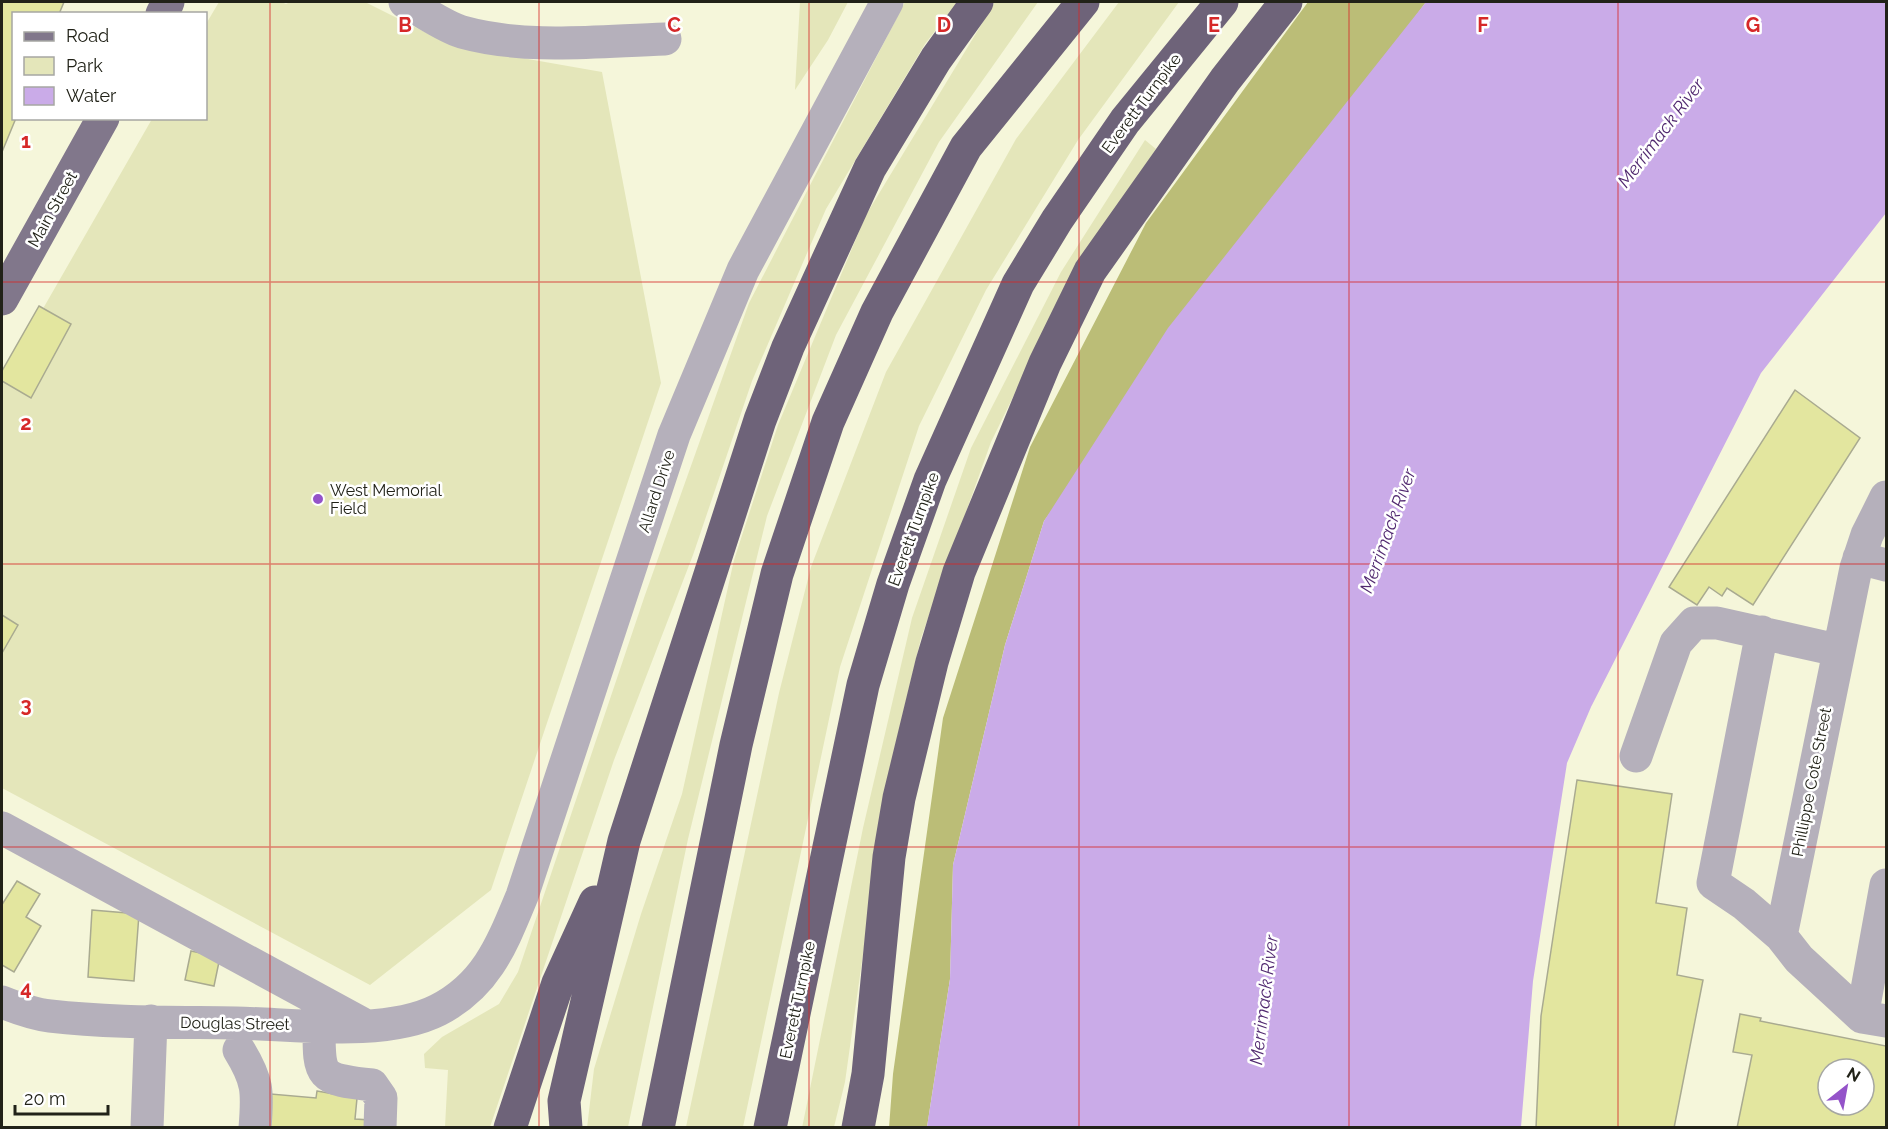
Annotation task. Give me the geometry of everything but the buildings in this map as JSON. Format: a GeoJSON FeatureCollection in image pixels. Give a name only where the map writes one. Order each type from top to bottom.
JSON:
{"type":"FeatureCollection","features":[{"type":"Feature","properties":{"kind":"highway"},"geometry":{"type":"LineString","coordinates":[[566,1128],[564,1101],[624,841],[760,420],[788,347],[870,168],[936,59],[977,2]]}},
{"type":"Feature","properties":{"kind":"highway"},"geometry":{"type":"LineString","coordinates":[[658,1128],[741,722],[777,574],[828,422],[877,312],[966,147],[1083,2]]}},
{"type":"Feature","properties":{"kind":"highway","name":"Everett Turnpike"},"geometry":{"type":"LineString","coordinates":[[770,1128],[863,685],[893,584],[930,480],[1018,284],[1125,121],[1222,2]]}},
{"type":"Feature","properties":{"kind":"highway"},"geometry":{"type":"LineString","coordinates":[[858,1128],[868,1074],[889,857],[899,798],[932,662],[959,572],[1044,363],[1090,272],[1225,80],[1286,2]]}},
{"type":"Feature","properties":{"kind":"highway"},"geometry":{"type":"LineString","coordinates":[[510,1128],[558,983],[624,841]]}},
{"type":"Feature","properties":{"kind":"main road","name":"Main Street"},"geometry":{"type":"LineString","coordinates":[[2,299],[102,120]]}},
{"type":"Feature","properties":{"kind":"street"},"geometry":{"type":"LineString","coordinates":[[405,2],[461,32],[507,39],[539,42],[665,39]]}},
{"type":"Feature","properties":{"kind":"street","name":"Allard Drive"},"geometry":{"type":"LineString","coordinates":[[462,993],[483,976],[501,945],[522,896],[674,435],[743,270],[886,2]]}},
{"type":"Feature","properties":{"kind":"street","name":"Phillippe Cote Street"},"geometry":{"type":"LineString","coordinates":[[1781,936],[1837,650],[1873,561],[1887,497]]}},
{"type":"Feature","properties":{"kind":"street"},"geometry":{"type":"LineString","coordinates":[[1636,756],[1676,643],[1694,623],[1717,623],[1837,650]]}},
{"type":"Feature","properties":{"kind":"street"},"geometry":{"type":"LineString","coordinates":[[1762,632],[1713,883],[1743,904],[1781,936],[1799,959],[1874,1019]]}},
{"type":"Feature","properties":{"kind":"street"},"geometry":{"type":"LineString","coordinates":[[2,828],[367,1026]]}},
{"type":"Feature","properties":{"kind":"street"},"geometry":{"type":"LineString","coordinates":[[1874,1019],[1887,885]]}},
{"type":"Feature","properties":{"kind":"street","name":"Douglas Street"},"geometry":{"type":"LineString","coordinates":[[2,1002],[48,1016],[367,1026],[410,1020],[438,1010],[462,993]]}},
{"type":"Feature","properties":{"kind":"street"},"geometry":{"type":"LineString","coordinates":[[147,1128],[151,1021]]}},
{"type":"Feature","properties":{"kind":"street"},"geometry":{"type":"LineString","coordinates":[[319,1025],[319,1064],[325,1073],[337,1081],[372,1085],[381,1098],[380,1128]]}},
{"type":"Feature","properties":{"kind":"street"},"geometry":{"type":"LineString","coordinates":[[239,1050],[254,1075],[257,1097],[255,1128]]}},
{"type":"Feature","properties":{"kind":"green space"},"geometry":{"type":"Polygon","coordinates":[[[219,2],[281,2],[286,4],[290,2],[365,2],[453,46],[602,72],[661,383],[491,890],[370,985],[2,788],[2,380],[151,120],[207,120],[207,22],[219,2]]]}},
{"type":"Feature","properties":{"kind":"green space"},"geometry":{"type":"Polygon","coordinates":[[[800,2],[848,2],[828,40],[795,90],[800,2]]]}},
{"type":"Feature","properties":{"kind":"green space"},"geometry":{"type":"Polygon","coordinates":[[[905,2],[957,2],[925,44],[826,209],[752,381],[693,555],[614,760],[490,1127],[445,1127],[448,1070],[425,1068],[424,1054],[442,1037],[499,1004],[518,972],[645,595],[749,303],[905,2]]]}},
{"type":"Feature","properties":{"kind":"green space"},"geometry":{"type":"Polygon","coordinates":[[[995,2],[1038,2],[939,142],[836,335],[767,516],[688,839],[628,1127],[587,1128],[594,1069],[641,914],[682,794],[734,560],[778,425],[866,215],[995,2]]]}},
{"type":"Feature","properties":{"kind":"green space"},"geometry":{"type":"Polygon","coordinates":[[[1119,2],[1179,2],[1078,140],[986,290],[919,426],[840,667],[743,1127],[686,1127],[779,693],[811,567],[886,372],[1016,139],[1119,2]]]}},
{"type":"Feature","properties":{"kind":"green space"},"geometry":{"type":"Polygon","coordinates":[[[1308,2],[1426,2],[1044,521],[1005,645],[953,865],[950,979],[927,1127],[889,1128],[893,1074],[943,718],[1030,447],[1146,223],[1308,2]]]}},
{"type":"Feature","properties":{"kind":"green space"},"geometry":{"type":"Polygon","coordinates":[[[1145,140],[1156,149],[1072,276],[991,442],[921,638],[888,776],[845,1082],[834,1127],[802,1128],[863,828],[912,618],[971,448],[1061,272],[1145,140]]]}},
{"type":"Feature","properties":{"kind":"water","name":"Merrimack River"},"geometry":{"type":"Polygon","coordinates":[[[1426,2],[1886,2],[1886,213],[1761,373],[1591,707],[1567,763],[1533,981],[1521,1127],[927,1127],[950,979],[953,865],[1005,645],[1044,521],[1168,328],[1426,2]]]}},
{"type":"Feature","properties":{"kind":"place","name":"West Memorial Field"},"geometry":{"type":"Point","coordinates":[318,499]}}]}
